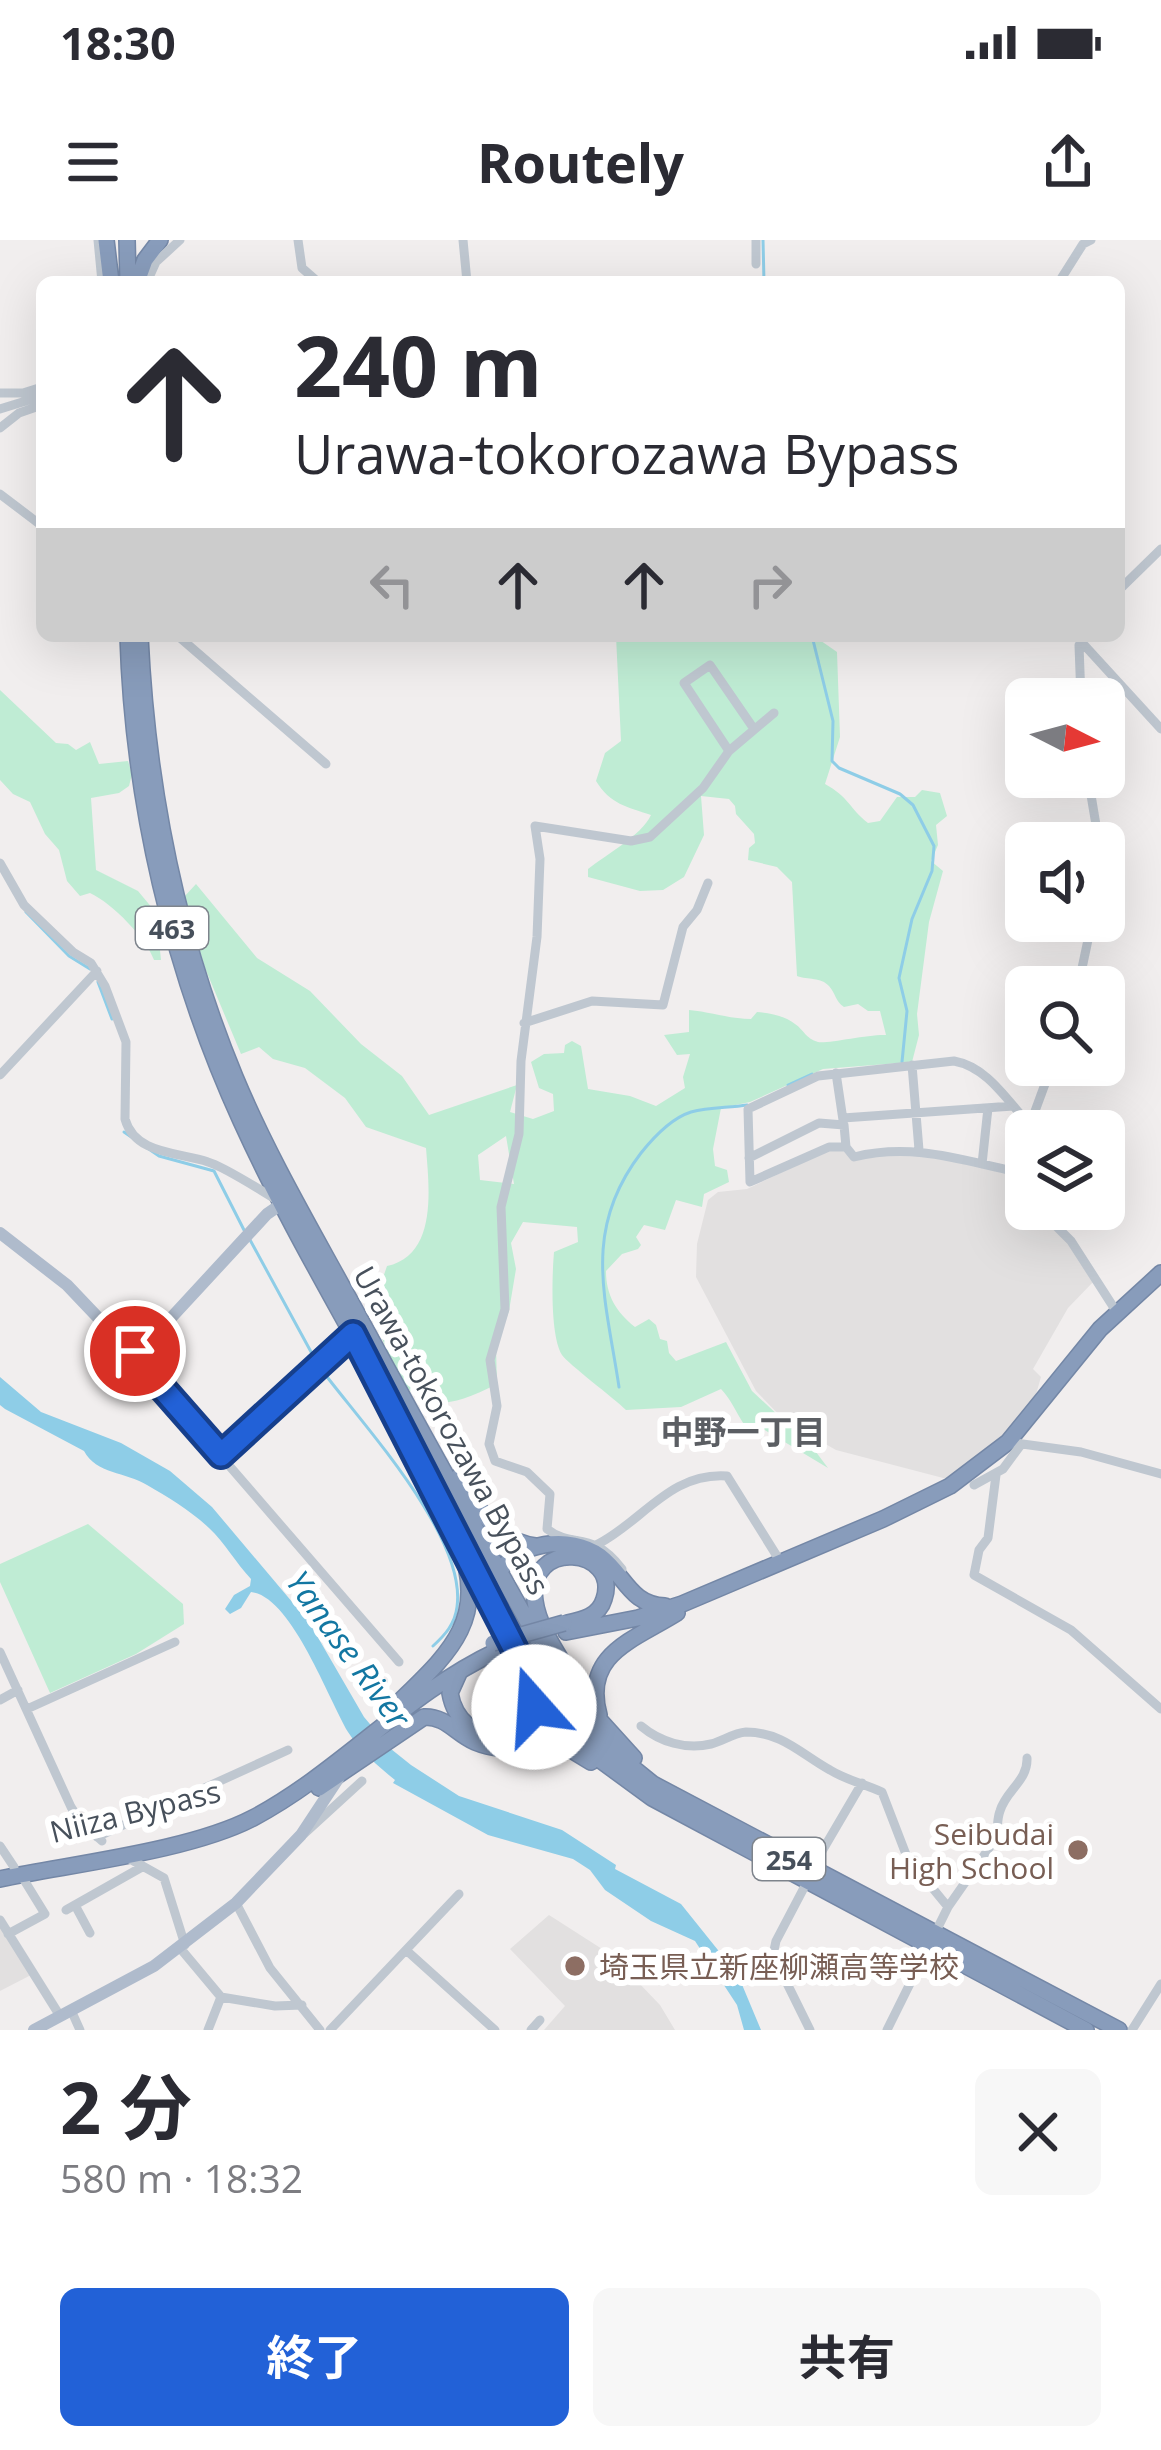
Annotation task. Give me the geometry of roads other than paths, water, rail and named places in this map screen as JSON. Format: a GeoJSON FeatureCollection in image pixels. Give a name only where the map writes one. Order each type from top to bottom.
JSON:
{"type":"FeatureCollection","features":[{"type":"Feature","properties":{"kind":"highway"},"geometry":{"type":"LineString","coordinates":[[106,240],[109,276]]}},
{"type":"Feature","properties":{"kind":"highway"},"geometry":{"type":"LineString","coordinates":[[127,240],[131,276]]}},
{"type":"Feature","properties":{"kind":"highway"},"geometry":{"type":"LineString","coordinates":[[135,276],[160,240]]}},
{"type":"Feature","properties":{"kind":"highway","name":"Urawa-tokorozawa Bypass"},"geometry":{"type":"LineString","coordinates":[[129,642],[142,781],[171,925],[227,1088],[526,1654],[583,1744],[619,1777],[707,1829],[809,1876]]}},
{"type":"Feature","properties":{"kind":"highway","name":"Urawa-tokorozawa Bypass"},"geometry":{"type":"LineString","coordinates":[[141,642],[154,784],[185,931],[234,1076],[287,1200],[592,1730],[632,1770],[686,1803],[1086,2030]]}},
{"type":"Feature","properties":{"kind":"highway"},"geometry":{"type":"LineString","coordinates":[[565,1628],[638,1618],[703,1595],[989,1472],[1116,1311],[1161,1274]]}},
{"type":"Feature","properties":{"kind":"highway"},"geometry":{"type":"LineString","coordinates":[[390,1374],[489,1522],[508,1538],[537,1546]]}},
{"type":"Feature","properties":{"kind":"highway"},"geometry":{"type":"LineString","coordinates":[[408,1436],[529,1677],[534,1707],[516,1733],[490,1737],[458,1717],[451,1700],[452,1682]]}},
{"type":"Feature","properties":{"kind":"highway"},"geometry":{"type":"LineString","coordinates":[[406,1710],[464,1625],[471,1593],[459,1544]]}},
{"type":"Feature","properties":{"kind":"highway"},"geometry":{"type":"LineString","coordinates":[[526,1654],[498,1591],[499,1570],[513,1554],[537,1546],[564,1545],[593,1552],[637,1599],[665,1606]]}},
{"type":"Feature","properties":{"kind":"highway"},"geometry":{"type":"LineString","coordinates":[[565,1628],[590,1616],[606,1594],[602,1573],[582,1557],[547,1563],[539,1573],[534,1595],[559,1656],[587,1707],[686,1803]]}},
{"type":"Feature","properties":{"kind":"highway"},"geometry":{"type":"LineString","coordinates":[[406,1710],[451,1666],[495,1647],[703,1595]]}},
{"type":"Feature","properties":{"kind":"highway"},"geometry":{"type":"LineString","coordinates":[[608,1730],[597,1709],[595,1689],[604,1661],[703,1595]]}},
{"type":"Feature","properties":{"kind":"highway"},"geometry":{"type":"LineString","coordinates":[[406,1710],[442,1720],[479,1744],[537,1745],[555,1736],[566,1720],[565,1694],[524,1615]]}},
{"type":"Feature","properties":{"kind":"highway"},"geometry":{"type":"LineString","coordinates":[[406,1710],[425,1692],[495,1647]]}},
{"type":"Feature","properties":{"kind":"highway"},"geometry":{"type":"LineString","coordinates":[[425,1692],[495,1647]]}},
{"type":"Feature","properties":{"kind":"highway"},"geometry":{"type":"LineString","coordinates":[[406,1710],[452,1682],[468,1666]]}},
{"type":"Feature","properties":{"kind":"highway","name":"Niiza Bypass"},"geometry":{"type":"LineString","coordinates":[[12,1871],[157,1848],[255,1817],[345,1763],[406,1710]]}},
{"type":"Feature","properties":{"kind":"highway","name":"254"},"geometry":{"type":"LineString","coordinates":[[537,1745],[555,1745],[580,1754],[645,1801],[707,1829]]}},
{"type":"Feature","properties":{"kind":"highway","name":"Niiza Bypass"},"geometry":{"type":"LineString","coordinates":[[0,1879],[12,1871],[218,1821],[345,1763]]}},
{"type":"Feature","properties":{"kind":"highway","name":"Urawa-tokorozawa Bypass"},"geometry":{"type":"LineString","coordinates":[[931,1941],[1119,2030]]}},
{"type":"Feature","properties":{"kind":"main road"},"geometry":{"type":"LineString","coordinates":[[0,1233],[67,1286],[135,1351],[146,1346],[267,1214],[287,1200]]}},
{"type":"Feature","properties":{"kind":"main road"},"geometry":{"type":"LineString","coordinates":[[34,2030],[182,1946],[236,1903],[301,1835],[345,1763]]}},
{"type":"Feature","properties":{"kind":"street"},"geometry":{"type":"LineString","coordinates":[[150,276],[156,262],[179,240]]}},
{"type":"Feature","properties":{"kind":"street"},"geometry":{"type":"LineString","coordinates":[[298,240],[302,268],[311,276]]}},
{"type":"Feature","properties":{"kind":"street"},"geometry":{"type":"LineString","coordinates":[[463,240],[466,276]]}},
{"type":"Feature","properties":{"kind":"street"},"geometry":{"type":"LineString","coordinates":[[756,240],[756,264]]}},
{"type":"Feature","properties":{"kind":"street"},"geometry":{"type":"LineString","coordinates":[[1063,276],[1083,244],[1091,240]]}},
{"type":"Feature","properties":{"kind":"street"},"geometry":{"type":"LineString","coordinates":[[0,393],[36,395]]}},
{"type":"Feature","properties":{"kind":"street"},"geometry":{"type":"LineString","coordinates":[[0,409],[36,398]]}},
{"type":"Feature","properties":{"kind":"street"},"geometry":{"type":"LineString","coordinates":[[0,428],[36,401]]}},
{"type":"Feature","properties":{"kind":"street"},"geometry":{"type":"LineString","coordinates":[[0,494],[36,521]]}},
{"type":"Feature","properties":{"kind":"street"},"geometry":{"type":"LineString","coordinates":[[1125,584],[1161,549]]}},
{"type":"Feature","properties":{"kind":"street"},"geometry":{"type":"LineString","coordinates":[[185,642],[326,764]]}},
{"type":"Feature","properties":{"kind":"street"},"geometry":{"type":"LineString","coordinates":[[1079,642],[1080,678]]}},
{"type":"Feature","properties":{"kind":"street"},"geometry":{"type":"LineString","coordinates":[[1082,642],[1161,729]]}},
{"type":"Feature","properties":{"kind":"street"},"geometry":{"type":"LineString","coordinates":[[729,751],[684,682],[710,665],[754,729]]}},
{"type":"Feature","properties":{"kind":"street"},"geometry":{"type":"LineString","coordinates":[[635,1584],[598,1544],[556,1536],[547,1529],[550,1495],[527,1472],[496,1461],[489,1444],[497,1406],[490,1360],[506,1300],[501,1207],[521,1119],[524,1022],[537,937],[540,859],[535,826],[632,841],[650,837],[703,788],[729,751],[774,713]]}},
{"type":"Feature","properties":{"kind":"street"},"geometry":{"type":"LineString","coordinates":[[0,863],[35,917],[97,971],[126,1042],[125,1120],[129,1131],[162,1152],[208,1162],[287,1200]]}},
{"type":"Feature","properties":{"kind":"street"},"geometry":{"type":"LineString","coordinates":[[524,1022],[592,1001],[663,1005],[683,928],[708,883]]}},
{"type":"Feature","properties":{"kind":"street"},"geometry":{"type":"LineString","coordinates":[[0,1075],[97,971]]}},
{"type":"Feature","properties":{"kind":"street"},"geometry":{"type":"LineString","coordinates":[[846,1147],[829,1147],[750,1182],[748,1109],[793,1086],[836,1073],[954,1060],[971,1064],[1017,1110]]}},
{"type":"Feature","properties":{"kind":"street"},"geometry":{"type":"LineString","coordinates":[[913,1065],[919,1150]]}},
{"type":"Feature","properties":{"kind":"street"},"geometry":{"type":"LineString","coordinates":[[836,1073],[846,1147],[854,1156],[887,1149],[919,1150],[1005,1169]]}},
{"type":"Feature","properties":{"kind":"street"},"geometry":{"type":"LineString","coordinates":[[748,1158],[819,1123],[1013,1106]]}},
{"type":"Feature","properties":{"kind":"street"},"geometry":{"type":"LineString","coordinates":[[982,1164],[988,1108]]}},
{"type":"Feature","properties":{"kind":"street"},"geometry":{"type":"LineString","coordinates":[[1060,1230],[1116,1311]]}},
{"type":"Feature","properties":{"kind":"street"},"geometry":{"type":"LineString","coordinates":[[221,1455],[353,1334]]}},
{"type":"Feature","properties":{"kind":"street"},"geometry":{"type":"LineString","coordinates":[[135,1351],[142,1365],[399,1663]]}},
{"type":"Feature","properties":{"kind":"street"},"geometry":{"type":"LineString","coordinates":[[1014,1444],[1081,1452],[1161,1474]]}},
{"type":"Feature","properties":{"kind":"street"},"geometry":{"type":"LineString","coordinates":[[974,1485],[989,1472]]}},
{"type":"Feature","properties":{"kind":"street"},"geometry":{"type":"LineString","coordinates":[[989,1472],[988,1538],[979,1550],[974,1575],[1071,1630],[1161,1709]]}},
{"type":"Feature","properties":{"kind":"street"},"geometry":{"type":"LineString","coordinates":[[598,1544],[622,1532],[672,1488],[727,1475],[780,1561]]}},
{"type":"Feature","properties":{"kind":"street"},"geometry":{"type":"LineString","coordinates":[[357,1615],[377,1650]]}},
{"type":"Feature","properties":{"kind":"street"},"geometry":{"type":"LineString","coordinates":[[27,1708],[175,1642]]}},
{"type":"Feature","properties":{"kind":"street"},"geometry":{"type":"LineString","coordinates":[[0,1652],[71,1807],[99,1839],[288,1750]]}},
{"type":"Feature","properties":{"kind":"street"},"geometry":{"type":"LineString","coordinates":[[0,1700],[18,1690]]}},
{"type":"Feature","properties":{"kind":"street"},"geometry":{"type":"LineString","coordinates":[[641,1726],[663,1742],[689,1744],[710,1744],[743,1732],[766,1734],[794,1744],[831,1772],[881,1792],[907,1857],[948,1907]]}},
{"type":"Feature","properties":{"kind":"street"},"geometry":{"type":"LineString","coordinates":[[887,2030],[948,1907],[994,1841],[1000,1811],[1028,1769],[1027,1758]]}},
{"type":"Feature","properties":{"kind":"street"},"geometry":{"type":"LineString","coordinates":[[810,2030],[773,1954],[809,1876],[862,1783]]}},
{"type":"Feature","properties":{"kind":"street"},"geometry":{"type":"LineString","coordinates":[[0,1846],[12,1871],[45,1914],[8,1934]]}},
{"type":"Feature","properties":{"kind":"street"},"geometry":{"type":"LineString","coordinates":[[130,1858],[164,1878],[182,1946],[221,1997],[275,2006],[302,2005]]}},
{"type":"Feature","properties":{"kind":"street"},"geometry":{"type":"LineString","coordinates":[[90,1933],[71,1908],[142,1867]]}},
{"type":"Feature","properties":{"kind":"street"},"geometry":{"type":"LineString","coordinates":[[330,2030],[459,1894]]}},
{"type":"Feature","properties":{"kind":"street"},"geometry":{"type":"LineString","coordinates":[[236,1903],[270,1968],[320,2030]]}},
{"type":"Feature","properties":{"kind":"street"},"geometry":{"type":"LineString","coordinates":[[0,1920],[80,2030]]}},
{"type":"Feature","properties":{"kind":"street"},"geometry":{"type":"LineString","coordinates":[[406,1950],[495,2030]]}},
{"type":"Feature","properties":{"kind":"street"},"geometry":{"type":"LineString","coordinates":[[1132,2030],[1161,1984]]}},
{"type":"Feature","properties":{"kind":"street"},"geometry":{"type":"LineString","coordinates":[[208,2030],[221,1997]]}},
{"type":"Feature","properties":{"kind":"street"},"geometry":{"type":"LineString","coordinates":[[531,2030],[540,2020]]}},
{"type":"Feature","properties":{"kind":"water"},"geometry":{"type":"Polygon","coordinates":[[[0,1377],[41,1412],[121,1443],[170,1471],[212,1507],[309,1622],[364,1717],[411,1765],[459,1796],[562,1830],[616,1865],[615,1869],[681,1904],[738,1975],[761,2030],[744,2030],[737,2005],[695,1941],[651,1921],[605,1890],[590,1870],[573,1859],[488,1835],[393,1783],[348,1732],[307,1651],[280,1611],[251,1592],[241,1608],[230,1614],[225,1609],[234,1595],[250,1586],[251,1579],[215,1534],[163,1494],[104,1468],[84,1451],[5,1409],[0,1405],[0,1377]]]}},
{"type":"Feature","properties":{"kind":"waterway"},"geometry":{"type":"LineString","coordinates":[[763,240],[764,276]]}},
{"type":"Feature","properties":{"kind":"waterway"},"geometry":{"type":"LineString","coordinates":[[813,642],[833,721],[832,761],[900,794],[913,805],[934,846],[932,871],[912,919],[899,978],[907,1011],[902,1062]]}},
{"type":"Feature","properties":{"kind":"waterway"},"geometry":{"type":"LineString","coordinates":[[26,912],[69,956],[90,969]]}},
{"type":"Feature","properties":{"kind":"waterway"},"geometry":{"type":"LineString","coordinates":[[98,982],[112,1019]]}},
{"type":"Feature","properties":{"kind":"waterway"},"geometry":{"type":"LineString","coordinates":[[788,1085],[812,1074]]}},
{"type":"Feature","properties":{"kind":"waterway"},"geometry":{"type":"LineString","coordinates":[[619,1387],[603,1266],[610,1210],[622,1182],[646,1147],[677,1119],[698,1110],[747,1105]]}},
{"type":"Feature","properties":{"kind":"waterway"},"geometry":{"type":"LineString","coordinates":[[124,1132],[159,1156],[214,1171],[244,1230]]}},
{"type":"Feature","properties":{"kind":"waterway"},"geometry":{"type":"LineString","coordinates":[[249,1238],[316,1361]]}},
{"type":"Feature","properties":{"kind":"waterway"},"geometry":{"type":"LineString","coordinates":[[321,1369],[408,1482],[446,1548],[456,1579],[457,1607],[449,1629],[433,1646]]}},
{"type":"Feature","properties":{"kind":"place","name":"Seibudai High School"},"geometry":{"type":"Point","coordinates":[1078,1850]}},
{"type":"Feature","properties":{"kind":"place","name":"埼玉県立新座柳瀬高等学校"},"geometry":{"type":"Point","coordinates":[575,1966]}},
{"type":"Feature","properties":{"kind":"district","name":"中野一丁目"},"geometry":{"type":"Point","coordinates":[743,1431]}},
{"type":"Feature","properties":{"kind":"water label","name":"Yanase River"},"geometry":{"type":"Point","coordinates":[349,1649]}}]}
